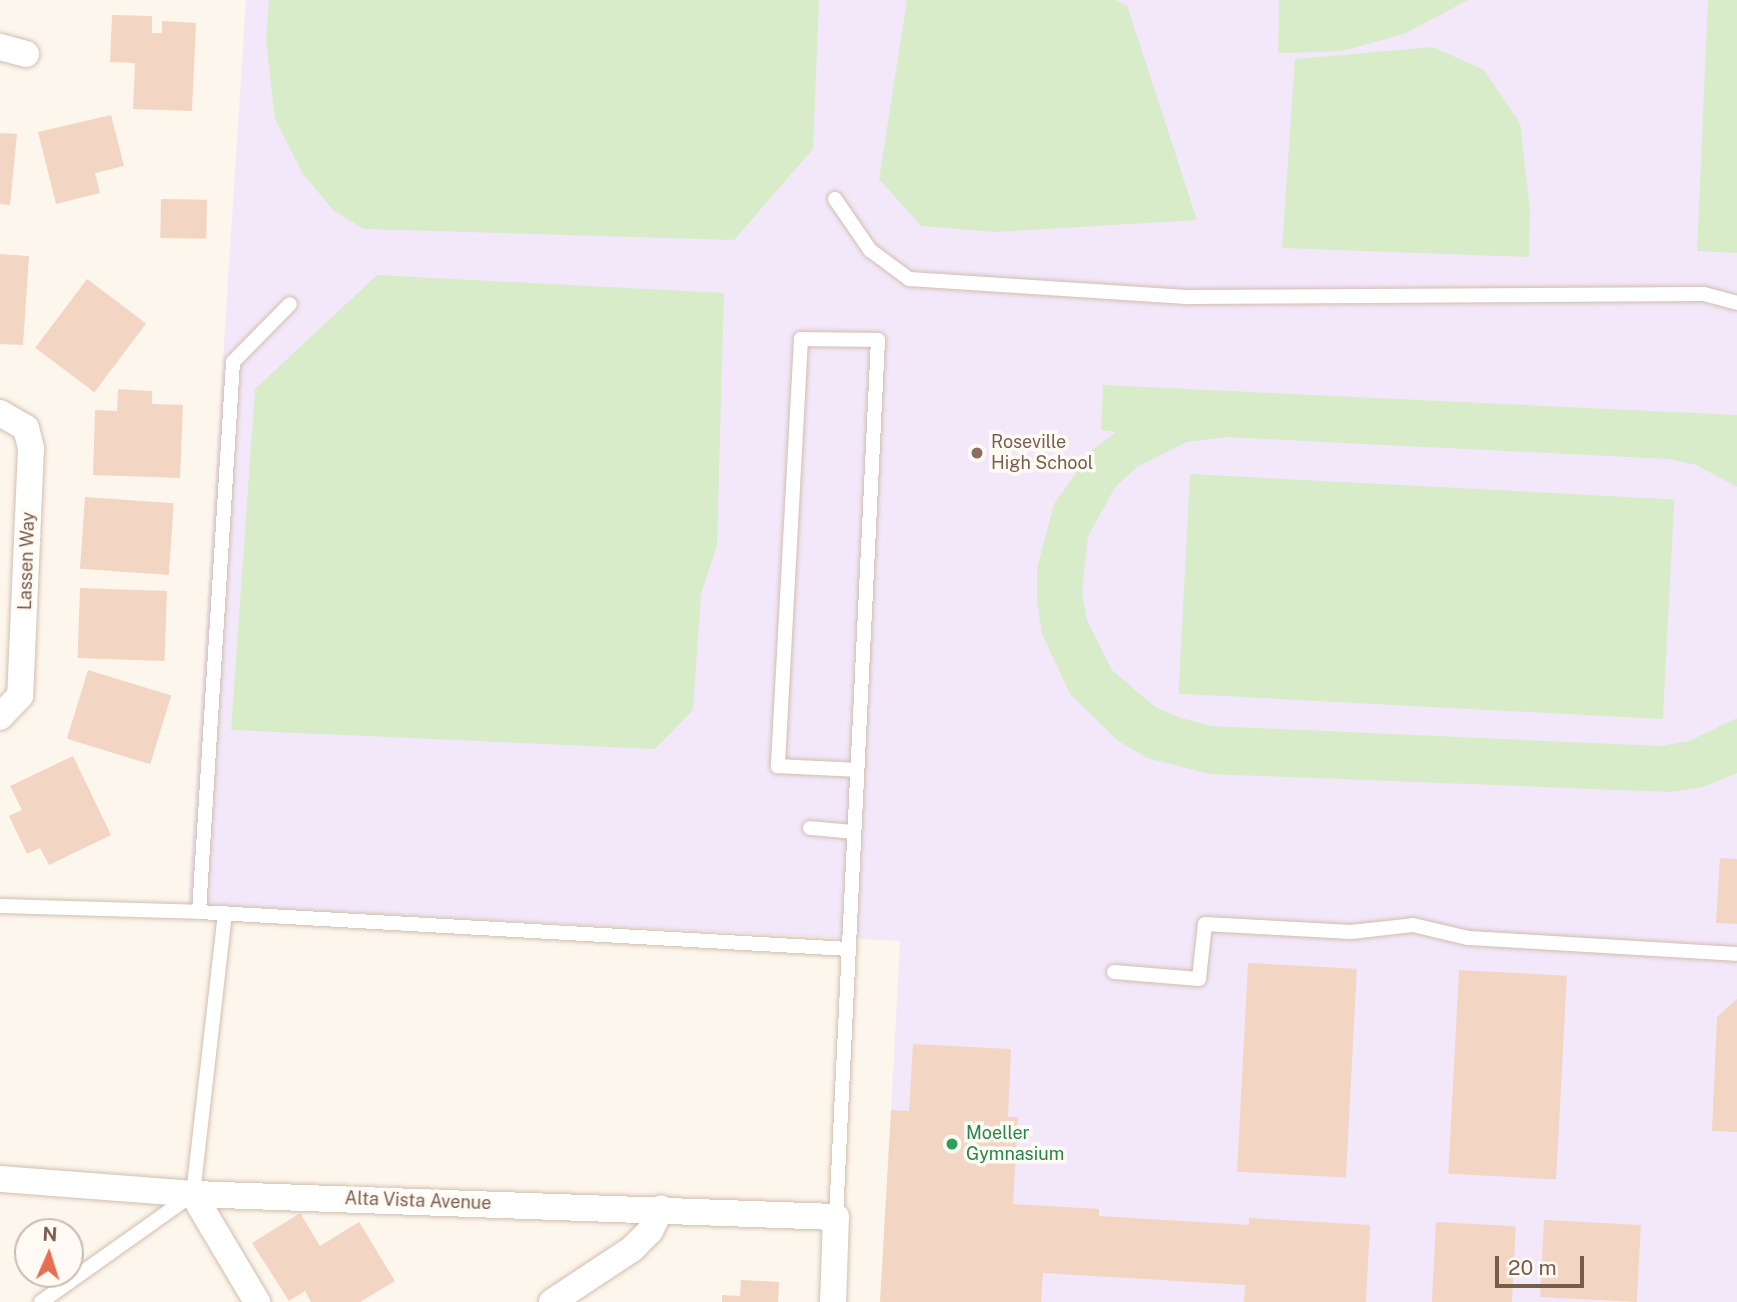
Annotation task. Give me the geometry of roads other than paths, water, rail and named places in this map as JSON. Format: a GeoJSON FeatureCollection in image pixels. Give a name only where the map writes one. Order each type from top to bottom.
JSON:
{"type":"FeatureCollection","features":[{"type":"Feature","properties":{"kind":"street"},"geometry":{"type":"LineString","coordinates":[[0,47],[26,54]]}},
{"type":"Feature","properties":{"kind":"street","name":"Lassen Way"},"geometry":{"type":"LineString","coordinates":[[0,413],[26,428],[31,448],[20,696],[0,717]]}},
{"type":"Feature","properties":{"kind":"street","name":"Alta Vista Avenue"},"geometry":{"type":"LineString","coordinates":[[0,1179],[193,1194],[661,1208],[836,1217]]}},
{"type":"Feature","properties":{"kind":"street"},"geometry":{"type":"LineString","coordinates":[[193,1194],[257,1302]]}},
{"type":"Feature","properties":{"kind":"street"},"geometry":{"type":"LineString","coordinates":[[552,1302],[632,1250],[650,1231],[661,1208]]}},
{"type":"Feature","properties":{"kind":"street"},"geometry":{"type":"LineString","coordinates":[[833,1302],[836,1217]]}},
{"type":"Feature","properties":{"kind":"lane"},"geometry":{"type":"LineString","coordinates":[[835,199],[870,250],[909,279],[1190,297],[1704,294],[1737,303]]}},
{"type":"Feature","properties":{"kind":"lane"},"geometry":{"type":"LineString","coordinates":[[199,912],[233,362],[290,304]]}},
{"type":"Feature","properties":{"kind":"lane"},"geometry":{"type":"LineString","coordinates":[[836,1217],[878,340],[801,339],[778,766],[857,770]]}},
{"type":"Feature","properties":{"kind":"lane"},"geometry":{"type":"LineString","coordinates":[[810,828],[854,832]]}},
{"type":"Feature","properties":{"kind":"lane"},"geometry":{"type":"LineString","coordinates":[[0,906],[199,912],[849,949]]}},
{"type":"Feature","properties":{"kind":"lane"},"geometry":{"type":"LineString","coordinates":[[41,1302],[193,1194],[225,914]]}},
{"type":"Feature","properties":{"kind":"lane"},"geometry":{"type":"LineString","coordinates":[[1114,972],[1199,979],[1205,924],[1351,932],[1413,926],[1468,938],[1737,954]]}},
{"type":"Feature","properties":{"kind":"place","name":"Roseville High School"},"geometry":{"type":"Point","coordinates":[977,453]}},
{"type":"Feature","properties":{"kind":"place","name":"Moeller Gymnasium"},"geometry":{"type":"Point","coordinates":[952,1144]}}]}
